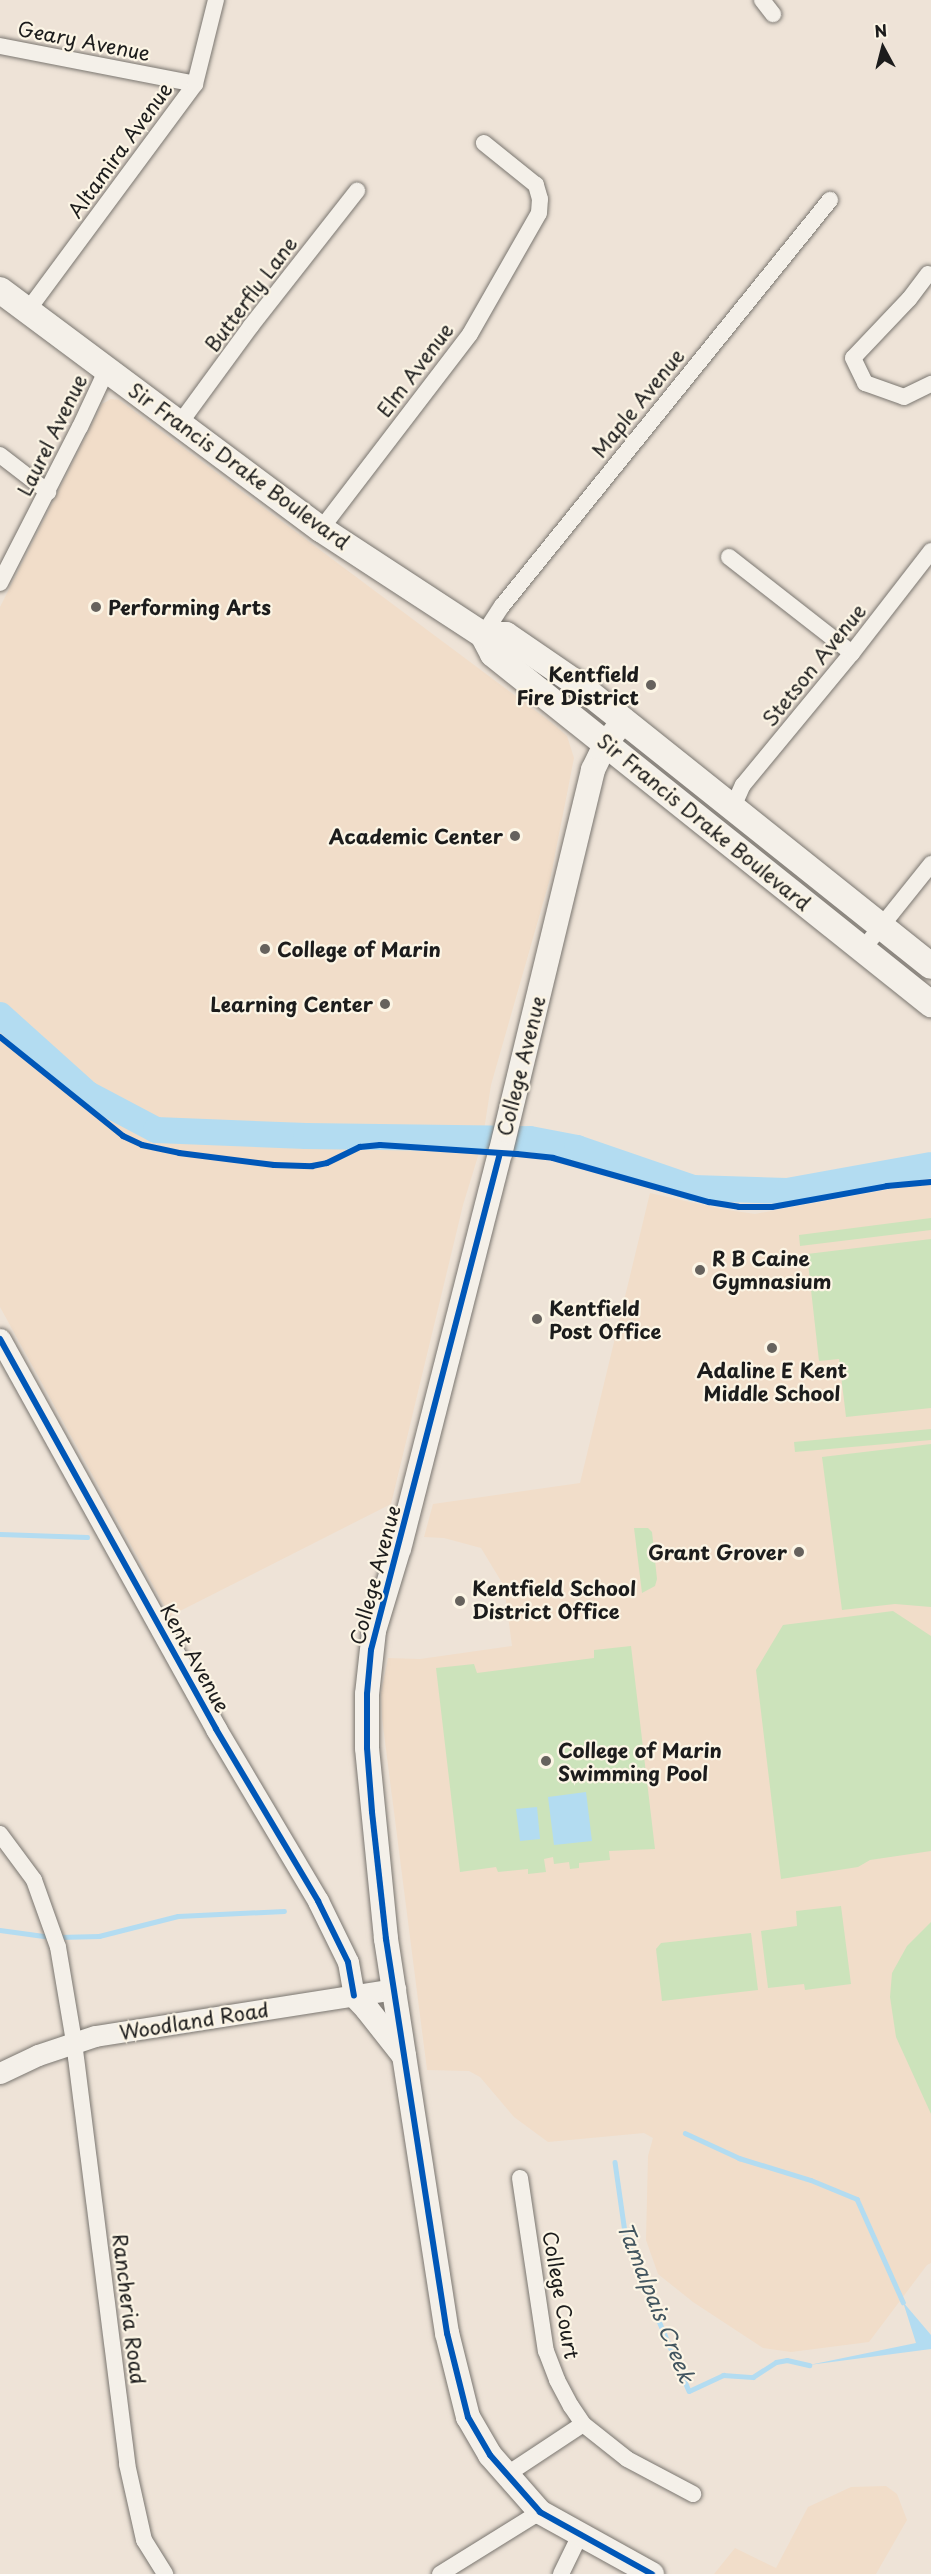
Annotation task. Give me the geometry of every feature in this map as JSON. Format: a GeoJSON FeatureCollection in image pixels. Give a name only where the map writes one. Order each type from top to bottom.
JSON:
{"type":"FeatureCollection","features":[{"type":"Feature","properties":{"kind":"main road","name":"Sir Francis Drake Boulevard"},"geometry":{"type":"LineString","coordinates":[[0,290],[321,529],[483,635],[493,654],[931,1004]]}},
{"type":"Feature","properties":{"kind":"main road","name":"Sir Francis Drake Boulevard"},"geometry":{"type":"LineString","coordinates":[[483,635],[506,635],[537,654],[624,720],[931,966]]}},
{"type":"Feature","properties":{"kind":"main road","name":"College Avenue"},"geometry":{"type":"LineString","coordinates":[[624,720],[606,743],[593,770],[510,1112],[371,1650],[367,1694],[367,1748],[385,1925],[404,2056],[455,2376],[468,2417],[506,2475],[540,2512],[652,2574]]}},
{"type":"Feature","properties":{"kind":"main road"},"geometry":{"type":"LineString","coordinates":[[354,1995],[368,2008],[404,2056]]}},
{"type":"Feature","properties":{"kind":"street","name":"Altamira Avenue"},"geometry":{"type":"LineString","coordinates":[[28,310],[195,84],[216,0]]}},
{"type":"Feature","properties":{"kind":"street"},"geometry":{"type":"LineString","coordinates":[[762,0],[773,14]]}},
{"type":"Feature","properties":{"kind":"street","name":"Geary Avenue"},"geometry":{"type":"LineString","coordinates":[[0,46],[195,84]]}},
{"type":"Feature","properties":{"kind":"street","name":"Elm Avenue"},"geometry":{"type":"LineString","coordinates":[[321,529],[470,334],[539,213],[540,199],[536,185],[484,143]]}},
{"type":"Feature","properties":{"kind":"street","name":"Butterfly Lane"},"geometry":{"type":"LineString","coordinates":[[180,423],[251,326],[357,191]]}},
{"type":"Feature","properties":{"kind":"street","name":"Maple Avenue"},"geometry":{"type":"LineString","coordinates":[[483,635],[502,606],[830,200]]}},
{"type":"Feature","properties":{"kind":"street"},"geometry":{"type":"LineString","coordinates":[[928,274],[909,299],[853,358],[865,383],[904,397],[931,384]]}},
{"type":"Feature","properties":{"kind":"street","name":"Laurel Avenue"},"geometry":{"type":"LineString","coordinates":[[0,582],[48,492],[107,369]]}},
{"type":"Feature","properties":{"kind":"street"},"geometry":{"type":"LineString","coordinates":[[0,455],[48,492]]}},
{"type":"Feature","properties":{"kind":"street","name":"Stetson Avenue"},"geometry":{"type":"LineString","coordinates":[[733,807],[743,784],[852,653],[931,551]]}},
{"type":"Feature","properties":{"kind":"street"},"geometry":{"type":"LineString","coordinates":[[729,557],[852,653]]}},
{"type":"Feature","properties":{"kind":"street"},"geometry":{"type":"LineString","coordinates":[[863,949],[931,864]]}},
{"type":"Feature","properties":{"kind":"street","name":"Kent Avenue"},"geometry":{"type":"LineString","coordinates":[[0,1339],[216,1729],[318,1901],[348,1962],[354,1995]]}},
{"type":"Feature","properties":{"kind":"street","name":"Rancheria Road"},"geometry":{"type":"LineString","coordinates":[[0,1834],[34,1880],[54,1930],[58,1947],[74,2042],[127,2464],[144,2540],[165,2574]]}},
{"type":"Feature","properties":{"kind":"street","name":"Woodland Road"},"geometry":{"type":"LineString","coordinates":[[0,2073],[38,2055],[95,2036],[395,1989]]}},
{"type":"Feature","properties":{"kind":"street","name":"College Court"},"geometry":{"type":"LineString","coordinates":[[520,2178],[546,2351],[557,2380],[583,2424],[627,2459],[693,2494]]}},
{"type":"Feature","properties":{"kind":"street"},"geometry":{"type":"LineString","coordinates":[[506,2475],[583,2424]]}},
{"type":"Feature","properties":{"kind":"street"},"geometry":{"type":"LineString","coordinates":[[440,2574],[540,2512]]}},
{"type":"Feature","properties":{"kind":"street"},"geometry":{"type":"LineString","coordinates":[[561,2574],[580,2535]]}},
{"type":"Feature","properties":{"kind":"shaded area","name":"College of Marin"},"geometry":{"type":"Polygon","coordinates":[[[111,399],[119,400],[552,723],[567,736],[574,758],[551,875],[491,1085],[482,1143],[463,1205],[391,1504],[170,1616],[0,1307],[0,607],[102,404],[111,399]]]}},
{"type":"Feature","properties":{"kind":"shaded area"},"geometry":{"type":"Polygon","coordinates":[[[931,1185],[931,2263],[927,2265],[869,2342],[791,2352],[763,2348],[693,2302],[658,2274],[646,2240],[648,2156],[653,2138],[644,2133],[548,2142],[514,2117],[480,2077],[469,2071],[427,2070],[382,1718],[381,1693],[388,1658],[420,1659],[512,1646],[504,1586],[481,1548],[444,1538],[424,1537],[433,1504],[580,1483],[650,1193],[755,1214],[908,1186],[931,1185]]]}},
{"type":"Feature","properties":{"kind":"shaded area"},"geometry":{"type":"Polygon","coordinates":[[[886,2486],[897,2494],[907,2520],[876,2574],[714,2574],[735,2548],[776,2568],[808,2507],[851,2487],[886,2486]]]}},
{"type":"Feature","properties":{"kind":"green space"},"geometry":{"type":"Polygon","coordinates":[[[931,1218],[931,1230],[800,1246],[799,1235],[931,1218]]]}},
{"type":"Feature","properties":{"kind":"green space"},"geometry":{"type":"Polygon","coordinates":[[[931,1239],[931,1408],[846,1417],[839,1359],[819,1361],[807,1254],[931,1239]]]}},
{"type":"Feature","properties":{"kind":"green space"},"geometry":{"type":"Polygon","coordinates":[[[931,1429],[931,1440],[795,1452],[794,1442],[931,1429]]]}},
{"type":"Feature","properties":{"kind":"green space"},"geometry":{"type":"Polygon","coordinates":[[[931,1444],[931,1607],[895,1604],[842,1610],[822,1457],[931,1444]]]}},
{"type":"Feature","properties":{"kind":"green space"},"geometry":{"type":"Polygon","coordinates":[[[634,1528],[648,1528],[652,1532],[657,1579],[655,1586],[642,1593],[634,1528]]]}},
{"type":"Feature","properties":{"kind":"green space"},"geometry":{"type":"Polygon","coordinates":[[[893,1611],[931,1636],[931,1851],[870,1860],[858,1867],[781,1879],[756,1670],[783,1625],[893,1611]]]}},
{"type":"Feature","properties":{"kind":"green space","name":"College of Marin Swimming Pool"},"geometry":{"type":"Polygon","coordinates":[[[631,1646],[655,1849],[609,1851],[610,1860],[579,1863],[579,1868],[570,1869],[569,1862],[554,1864],[553,1857],[544,1859],[546,1872],[528,1874],[528,1869],[498,1872],[496,1867],[460,1872],[436,1668],[474,1664],[477,1673],[594,1658],[594,1650],[631,1646]]]}},
{"type":"Feature","properties":{"kind":"green space"},"geometry":{"type":"Polygon","coordinates":[[[841,1906],[851,1984],[805,1990],[804,1984],[768,1988],[761,1931],[797,1926],[796,1911],[841,1906]]]}},
{"type":"Feature","properties":{"kind":"green space"},"geometry":{"type":"Polygon","coordinates":[[[931,1922],[931,2114],[896,2037],[890,1997],[892,1973],[907,1946],[931,1922]]]}},
{"type":"Feature","properties":{"kind":"green space"},"geometry":{"type":"Polygon","coordinates":[[[751,1933],[758,1990],[662,2001],[656,1949],[661,1943],[751,1933]]]}},
{"type":"Feature","properties":{"kind":"water"},"geometry":{"type":"Polygon","coordinates":[[[586,1792],[592,1841],[554,1845],[548,1797],[586,1792]]]}},
{"type":"Feature","properties":{"kind":"water"},"geometry":{"type":"Polygon","coordinates":[[[537,1807],[540,1839],[520,1841],[516,1809],[537,1807]]]}},
{"type":"Feature","properties":{"kind":"water"},"geometry":{"type":"Polygon","coordinates":[[[903,2302],[931,2335],[931,2349],[809,2365],[916,2343],[903,2302]]]}},
{"type":"Feature","properties":{"kind":"waterway"},"geometry":{"type":"LineString","coordinates":[[0,1015],[88,1094],[156,1130],[306,1136],[530,1139],[577,1148],[693,1188],[787,1191],[931,1165]]}},
{"type":"Feature","properties":{"kind":"waterway"},"geometry":{"type":"LineString","coordinates":[[0,1534],[87,1537]]}},
{"type":"Feature","properties":{"kind":"waterway","name":"Tamalpais Creek"},"geometry":{"type":"LineString","coordinates":[[59,1937],[99,1936],[178,1916],[284,1911]]}},
{"type":"Feature","properties":{"kind":"waterway","name":"Tamalpais Creek"},"geometry":{"type":"LineString","coordinates":[[0,1930],[51,1937]]}},
{"type":"Feature","properties":{"kind":"waterway"},"geometry":{"type":"LineString","coordinates":[[685,2133],[739,2158],[811,2180],[857,2199],[903,2302]]}},
{"type":"Feature","properties":{"kind":"waterway","name":"Tamalpais Creek"},"geometry":{"type":"LineString","coordinates":[[615,2162],[625,2232],[644,2286],[689,2391],[723,2375],[753,2377],[776,2362],[787,2360],[809,2365]]}},
{"type":"Feature","properties":{"kind":"cycle path"},"geometry":{"type":"LineString","coordinates":[[0,1037],[123,1136],[142,1145],[179,1153],[274,1165],[312,1166],[327,1163],[360,1147],[380,1145],[517,1154],[553,1158],[709,1202],[739,1207],[772,1207],[887,1186],[931,1182]]}},
{"type":"Feature","properties":{"kind":"cycle path"},"geometry":{"type":"LineString","coordinates":[[500,1153],[371,1650],[367,1694],[367,1748],[372,1812],[386,1939],[447,2333],[468,2417],[490,2455],[540,2512],[652,2574]]}},
{"type":"Feature","properties":{"kind":"cycle path"},"geometry":{"type":"LineString","coordinates":[[0,1339],[216,1729],[318,1901],[348,1962],[354,1995]]}},
{"type":"Feature","properties":{"kind":"place","name":"Performing Arts"},"geometry":{"type":"Point","coordinates":[96,607]}},
{"type":"Feature","properties":{"kind":"place","name":"Kentfield Fire District"},"geometry":{"type":"Point","coordinates":[651,685]}},
{"type":"Feature","properties":{"kind":"place","name":"Academic Center"},"geometry":{"type":"Point","coordinates":[515,836]}},
{"type":"Feature","properties":{"kind":"place","name":"College of Marin"},"geometry":{"type":"Point","coordinates":[265,949]}},
{"type":"Feature","properties":{"kind":"place","name":"Learning Center"},"geometry":{"type":"Point","coordinates":[385,1004]}},
{"type":"Feature","properties":{"kind":"place","name":"R B Caine Gymnasium"},"geometry":{"type":"Point","coordinates":[700,1270]}},
{"type":"Feature","properties":{"kind":"place","name":"Kentfield Post Office"},"geometry":{"type":"Point","coordinates":[537,1319]}},
{"type":"Feature","properties":{"kind":"place","name":"Adaline E Kent Middle School"},"geometry":{"type":"Point","coordinates":[772,1348]}},
{"type":"Feature","properties":{"kind":"place","name":"Grant Grover"},"geometry":{"type":"Point","coordinates":[799,1552]}},
{"type":"Feature","properties":{"kind":"place","name":"Kentfield School District Office"},"geometry":{"type":"Point","coordinates":[460,1601]}},
{"type":"Feature","properties":{"kind":"place","name":"College of Marin Swimming Pool"},"geometry":{"type":"Point","coordinates":[546,1761]}}]}
